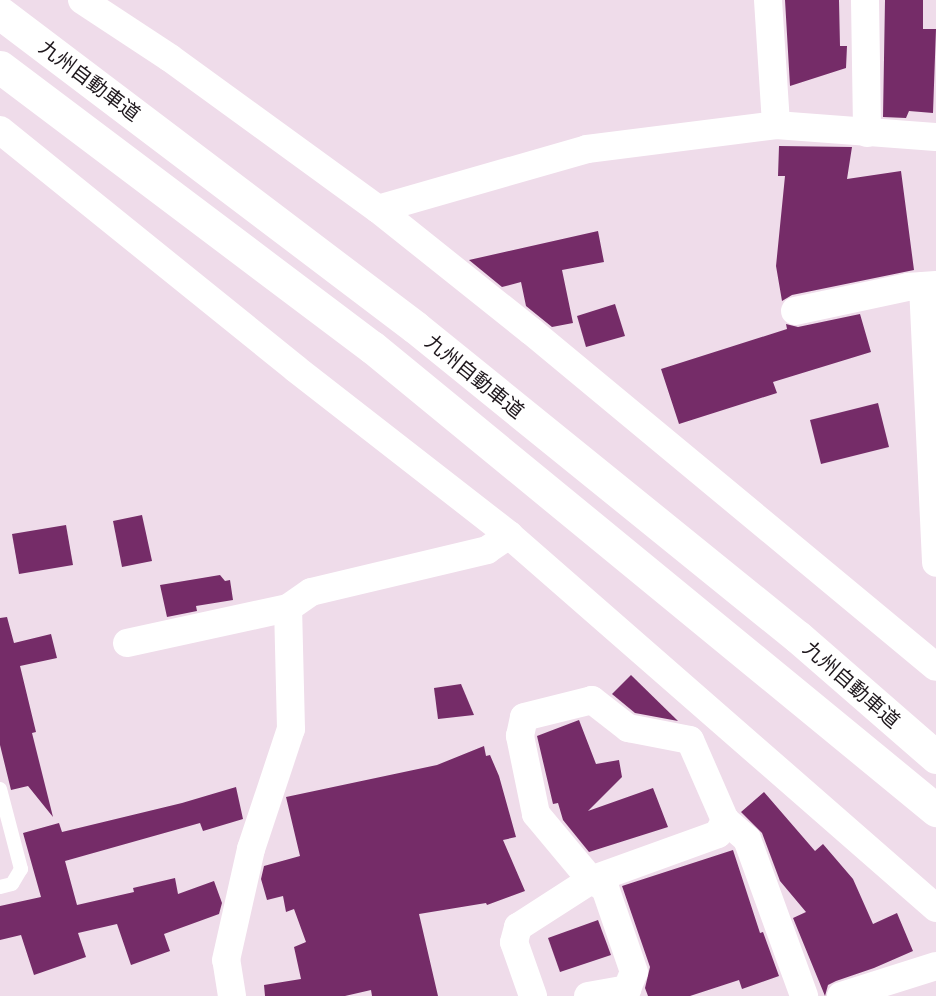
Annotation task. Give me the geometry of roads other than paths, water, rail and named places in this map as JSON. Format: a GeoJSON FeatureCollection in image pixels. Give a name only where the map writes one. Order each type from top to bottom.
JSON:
{"type":"FeatureCollection","features":[{"type":"Feature","properties":{"kind":"highway","name":"九州自動車道"},"geometry":{"type":"LineString","coordinates":[[0,13],[415,327],[798,637],[936,757]]}},
{"type":"Feature","properties":{"kind":"highway","name":"九州自動車道"},"geometry":{"type":"LineString","coordinates":[[0,68],[372,347],[936,810]]}},
{"type":"Feature","properties":{"kind":"street"},"geometry":{"type":"LineString","coordinates":[[82,0],[170,58],[378,209],[531,331],[936,667]]}},
{"type":"Feature","properties":{"kind":"street"},"geometry":{"type":"LineString","coordinates":[[768,0],[776,125]]}},
{"type":"Feature","properties":{"kind":"street"},"geometry":{"type":"LineString","coordinates":[[866,0],[867,133]]}},
{"type":"Feature","properties":{"kind":"street"},"geometry":{"type":"LineString","coordinates":[[378,209],[587,150],[776,125],[936,137]]}},
{"type":"Feature","properties":{"kind":"street"},"geometry":{"type":"LineString","coordinates":[[0,130],[296,369],[510,535],[710,713],[936,908]]}},
{"type":"Feature","properties":{"kind":"street"},"geometry":{"type":"LineString","coordinates":[[795,311],[929,285],[936,563]]}},
{"type":"Feature","properties":{"kind":"street"},"geometry":{"type":"LineString","coordinates":[[127,643],[288,608],[311,592],[487,550],[510,535]]}},
{"type":"Feature","properties":{"kind":"street"},"geometry":{"type":"LineString","coordinates":[[232,996],[226,960],[250,849],[291,729],[288,608]]}},
{"type":"Feature","properties":{"kind":"street"},"geometry":{"type":"LineString","coordinates":[[588,996],[627,989],[634,972],[605,888],[591,880],[536,814],[520,736],[524,717],[592,700],[628,728],[690,740]]}},
{"type":"Feature","properties":{"kind":"street"},"geometry":{"type":"LineString","coordinates":[[690,740],[710,713]]}},
{"type":"Feature","properties":{"kind":"street"},"geometry":{"type":"LineString","coordinates":[[690,740],[725,820],[747,839],[804,996]]}},
{"type":"Feature","properties":{"kind":"street"},"geometry":{"type":"LineString","coordinates":[[533,996],[514,942],[518,927],[591,880],[718,834],[725,820]]}},
{"type":"Feature","properties":{"kind":"street"},"geometry":{"type":"LineString","coordinates":[[842,996],[921,979]]}},
{"type":"Feature","properties":{"kind":"lane"},"geometry":{"type":"LineString","coordinates":[[0,789],[21,869],[12,884],[0,887]]}}]}
